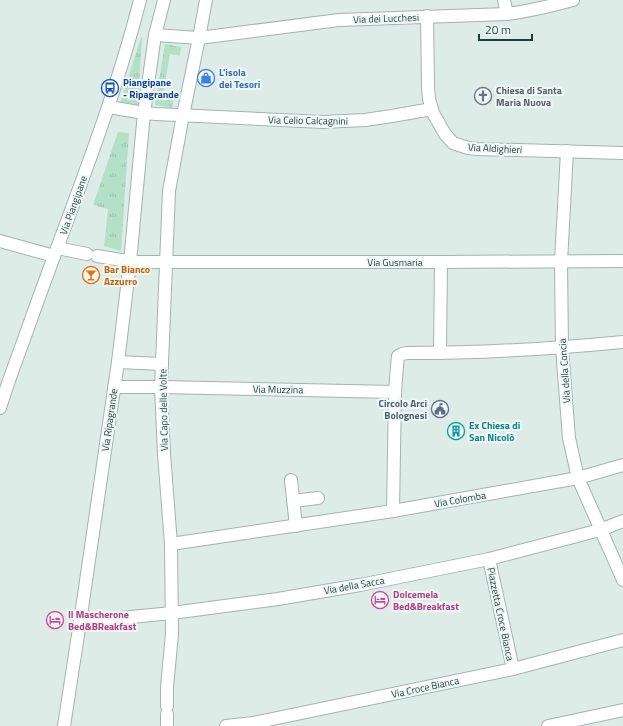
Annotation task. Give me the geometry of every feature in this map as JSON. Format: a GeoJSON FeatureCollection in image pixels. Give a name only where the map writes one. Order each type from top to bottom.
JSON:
{"type":"FeatureCollection","features":[{"type":"Feature","properties":{"kind":"street","name":"Via Piangipane"},"geometry":{"type":"LineString","coordinates":[[1,401],[109,106],[140,0]]}},
{"type":"Feature","properties":{"kind":"street"},"geometry":{"type":"LineString","coordinates":[[155,36],[164,0]]}},
{"type":"Feature","properties":{"kind":"street","name":"Via Capo delle Volte"},"geometry":{"type":"LineString","coordinates":[[167,715],[167,687],[172,613],[171,544],[164,454],[161,387],[169,191],[182,115],[206,0]]}},
{"type":"Feature","properties":{"kind":"street"},"geometry":{"type":"LineString","coordinates":[[504,0],[507,14]]}},
{"type":"Feature","properties":{"kind":"street","name":"Via dei Lucchesi"},"geometry":{"type":"LineString","coordinates":[[155,36],[199,38],[339,20],[507,14],[573,0]]}},
{"type":"Feature","properties":{"kind":"street","name":"Via Aldighieri"},"geometry":{"type":"LineString","coordinates":[[427,16],[429,99],[437,121],[453,143],[468,148],[623,153]]}},
{"type":"Feature","properties":{"kind":"street","name":"Via Ripagrande"},"geometry":{"type":"LineString","coordinates":[[64,726],[118,362],[130,262],[144,113],[155,36]]}},
{"type":"Feature","properties":{"kind":"street","name":"Via Celio Calcagnini"},"geometry":{"type":"LineString","coordinates":[[109,106],[156,114],[304,122],[345,121],[432,110]]}},
{"type":"Feature","properties":{"kind":"street","name":"Via della Concia"},"geometry":{"type":"LineString","coordinates":[[567,151],[561,262],[562,348],[569,438],[578,478],[623,580]]}},
{"type":"Feature","properties":{"kind":"street","name":"Via Gusmaria"},"geometry":{"type":"LineString","coordinates":[[0,241],[55,252],[92,255],[130,262],[623,261]]}},
{"type":"Feature","properties":{"kind":"street"},"geometry":{"type":"LineString","coordinates":[[440,353],[441,262]]}},
{"type":"Feature","properties":{"kind":"street"},"geometry":{"type":"LineString","coordinates":[[393,512],[395,392],[398,356],[407,353],[562,348],[623,342]]}},
{"type":"Feature","properties":{"kind":"street"},"geometry":{"type":"LineString","coordinates":[[118,362],[162,364]]}},
{"type":"Feature","properties":{"kind":"street","name":"Via Muzzina"},"geometry":{"type":"LineString","coordinates":[[114,387],[395,392]]}},
{"type":"Feature","properties":{"kind":"street","name":"Via Colomba"},"geometry":{"type":"LineString","coordinates":[[171,544],[393,512],[578,478],[623,465]]}},
{"type":"Feature","properties":{"kind":"street"},"geometry":{"type":"LineString","coordinates":[[291,480],[296,526]]}},
{"type":"Feature","properties":{"kind":"street"},"geometry":{"type":"LineString","coordinates":[[293,501],[318,498]]}},
{"type":"Feature","properties":{"kind":"street","name":"Via della Sacca"},"geometry":{"type":"LineString","coordinates":[[80,622],[172,613],[278,599],[345,587],[489,559],[600,530],[623,521]]}},
{"type":"Feature","properties":{"kind":"street","name":"Piazzetta Croce Bianca"},"geometry":{"type":"LineString","coordinates":[[489,559],[513,669]]}},
{"type":"Feature","properties":{"kind":"street","name":"Via Croce Bianca"},"geometry":{"type":"LineString","coordinates":[[226,726],[253,723],[513,669],[623,640]]}},
{"type":"Feature","properties":{"kind":"street"},"geometry":{"type":"LineString","coordinates":[[548,726],[623,710]]}},
{"type":"Feature","properties":{"kind":"green space"},"geometry":{"type":"Polygon","coordinates":[[[141,37],[138,105],[120,104],[141,37]]]}},
{"type":"Feature","properties":{"kind":"green space"},"geometry":{"type":"Polygon","coordinates":[[[165,44],[181,47],[180,56],[170,54],[163,95],[174,97],[172,108],[155,105],[165,44]]]}},
{"type":"Feature","properties":{"kind":"green space"},"geometry":{"type":"Polygon","coordinates":[[[118,132],[129,133],[121,251],[104,246],[108,209],[93,205],[118,132]]]}},
{"type":"Feature","properties":{"kind":"place","name":"L'isola dei Tesori"},"geometry":{"type":"Point","coordinates":[206,78]}},
{"type":"Feature","properties":{"kind":"place","name":"Piangipane - Ripagrande"},"geometry":{"type":"Point","coordinates":[110,88]}},
{"type":"Feature","properties":{"kind":"place","name":"Chiesa di Santa Maria Nuova"},"geometry":{"type":"Point","coordinates":[483,96]}},
{"type":"Feature","properties":{"kind":"place","name":"Bar Bianco Azzurro"},"geometry":{"type":"Point","coordinates":[91,275]}},
{"type":"Feature","properties":{"kind":"place","name":"Circolo Arci Bolognesi"},"geometry":{"type":"Point","coordinates":[440,409]}},
{"type":"Feature","properties":{"kind":"place","name":"Ex Chiesa di San Nicolò"},"geometry":{"type":"Point","coordinates":[456,431]}},
{"type":"Feature","properties":{"kind":"place","name":"Dolcemela Bed&Breakfast"},"geometry":{"type":"Point","coordinates":[380,600]}},
{"type":"Feature","properties":{"kind":"place","name":"Il Mascherone Bed&BReakfast"},"geometry":{"type":"Point","coordinates":[55,620]}}]}
